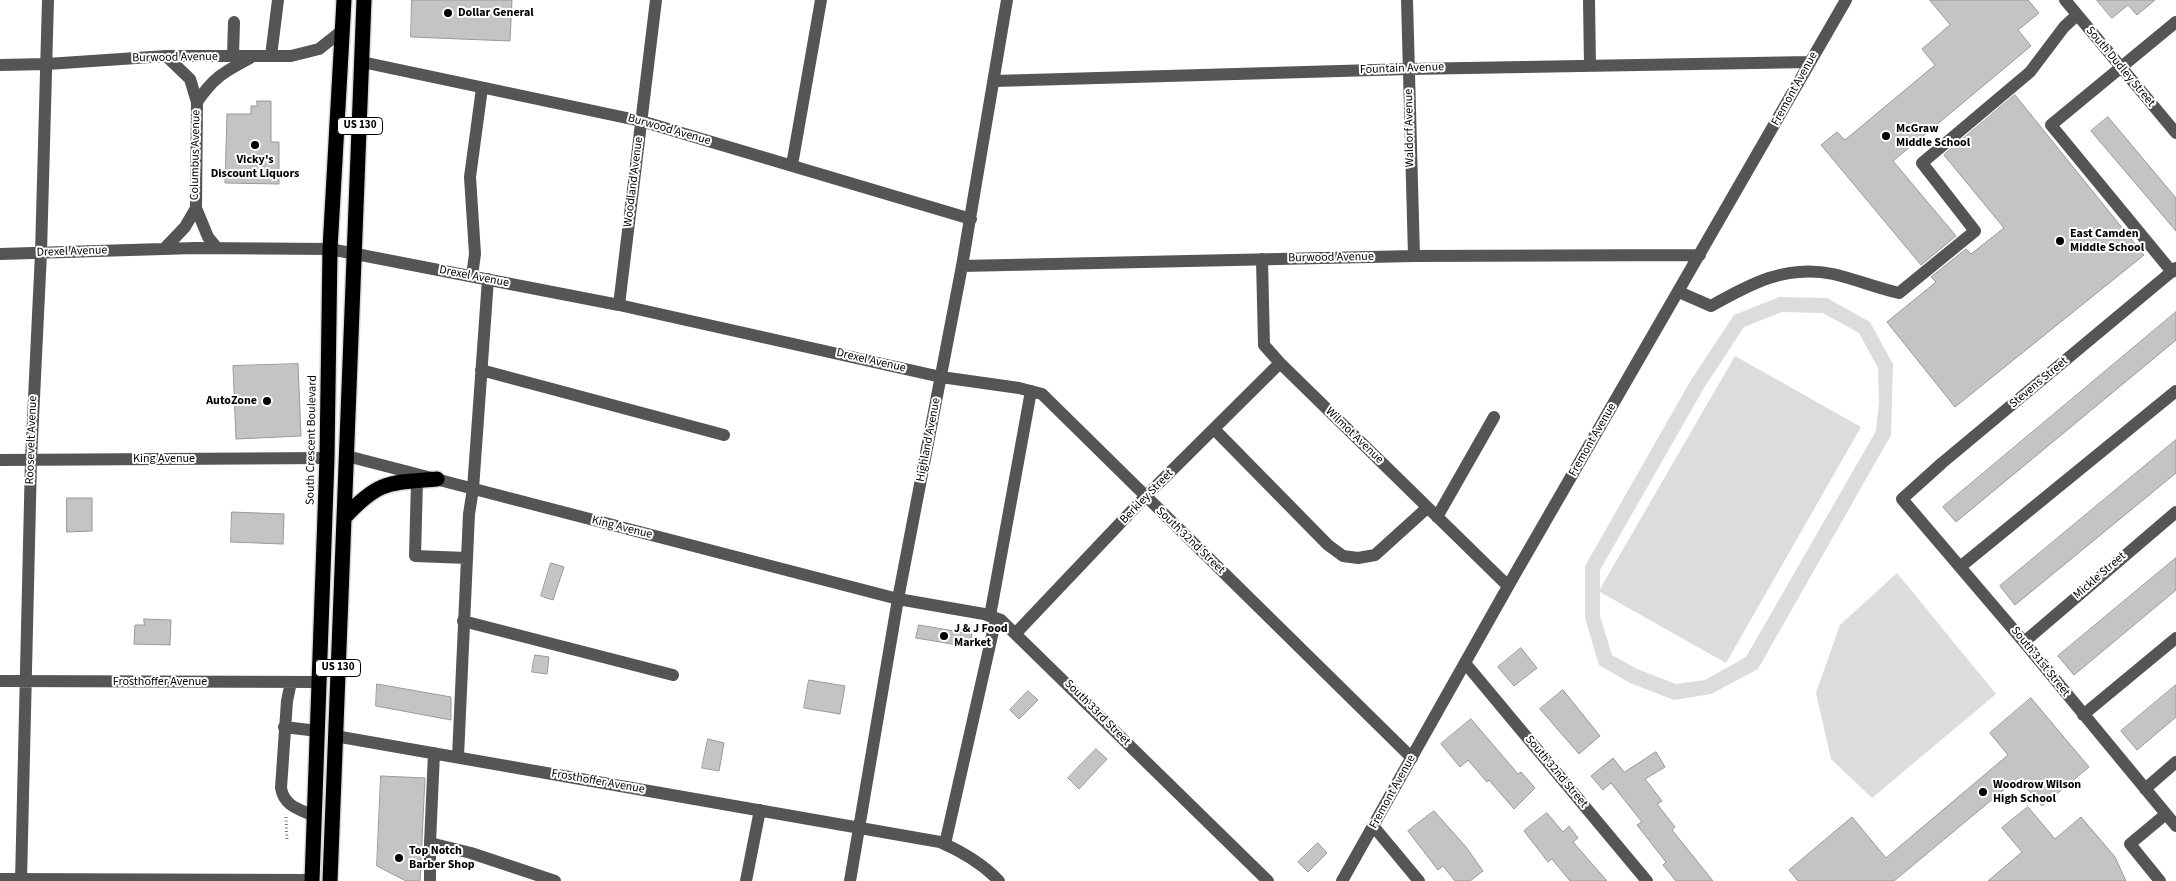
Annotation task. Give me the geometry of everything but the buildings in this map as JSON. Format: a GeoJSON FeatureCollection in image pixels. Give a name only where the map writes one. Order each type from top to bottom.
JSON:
{"type":"FeatureCollection","features":[{"type":"Feature","properties":{"kind":"highway","name":"South Crescent Boulevard"},"geometry":{"type":"LineString","coordinates":[[312,880],[328,458],[330,249],[344,0]]}},
{"type":"Feature","properties":{"kind":"highway","name":"US 130"},"geometry":{"type":"LineString","coordinates":[[330,881],[364,0]]}},
{"type":"Feature","properties":{"kind":"highway"},"geometry":{"type":"LineString","coordinates":[[344,518],[367,495],[391,483],[437,479]]}},
{"type":"Feature","properties":{"kind":"street","name":"Roosevelt Avenue"},"geometry":{"type":"LineString","coordinates":[[21,880],[31,460],[41,253],[48,0]]}},
{"type":"Feature","properties":{"kind":"street"},"geometry":{"type":"LineString","coordinates":[[271,56],[278,0]]}},
{"type":"Feature","properties":{"kind":"street","name":"Woodland Avenue"},"geometry":{"type":"LineString","coordinates":[[619,305],[656,0]]}},
{"type":"Feature","properties":{"kind":"street"},"geometry":{"type":"LineString","coordinates":[[792,166],[821,0]]}},
{"type":"Feature","properties":{"kind":"street","name":"Highland Avenue"},"geometry":{"type":"LineString","coordinates":[[850,881],[898,599],[971,219],[1007,0]]}},
{"type":"Feature","properties":{"kind":"street","name":"Waldorf Avenue"},"geometry":{"type":"LineString","coordinates":[[1407,0],[1414,256]]}},
{"type":"Feature","properties":{"kind":"street"},"geometry":{"type":"LineString","coordinates":[[1589,0],[1590,66]]}},
{"type":"Feature","properties":{"kind":"street","name":"Fremont Avenue"},"geometry":{"type":"LineString","coordinates":[[1342,881],[1508,586],[1846,0]]}},
{"type":"Feature","properties":{"kind":"street","name":"South Dudley Street"},"geometry":{"type":"LineString","coordinates":[[2065,0],[2176,134]]}},
{"type":"Feature","properties":{"kind":"street"},"geometry":{"type":"LineString","coordinates":[[1679,292],[1711,306],[1770,276],[1798,272],[1833,274],[1899,293],[1975,231],[1922,163],[2030,72],[2064,27],[2077,15]]}},
{"type":"Feature","properties":{"kind":"street"},"geometry":{"type":"LineString","coordinates":[[233,56],[234,22]]}},
{"type":"Feature","properties":{"kind":"street"},"geometry":{"type":"LineString","coordinates":[[2174,270],[2050,125],[2121,69],[2176,22]]}},
{"type":"Feature","properties":{"kind":"street","name":"Burwood Avenue"},"geometry":{"type":"LineString","coordinates":[[0,65],[47,64],[166,56],[291,56],[319,49],[343,30]]}},
{"type":"Feature","properties":{"kind":"street"},"geometry":{"type":"LineString","coordinates":[[166,56],[190,80],[197,102]]}},
{"type":"Feature","properties":{"kind":"street"},"geometry":{"type":"LineString","coordinates":[[197,102],[210,83],[220,74],[252,57]]}},
{"type":"Feature","properties":{"kind":"street","name":"Burwood Avenue"},"geometry":{"type":"LineString","coordinates":[[362,62],[642,121],[971,219]]}},
{"type":"Feature","properties":{"kind":"street","name":"Fountain Avenue"},"geometry":{"type":"LineString","coordinates":[[994,81],[1409,69],[1810,62]]}},
{"type":"Feature","properties":{"kind":"street"},"geometry":{"type":"LineString","coordinates":[[472,276],[475,254],[470,177],[482,88]]}},
{"type":"Feature","properties":{"kind":"street","name":"Columbus Avenue"},"geometry":{"type":"LineString","coordinates":[[197,102],[196,208],[204,229],[217,248]]}},
{"type":"Feature","properties":{"kind":"street","name":"Columbus Avenue"},"geometry":{"type":"LineString","coordinates":[[164,249],[185,227],[196,208]]}},
{"type":"Feature","properties":{"kind":"street","name":"Drexel Avenue"},"geometry":{"type":"LineString","coordinates":[[0,254],[195,248],[330,249],[619,305],[941,377]]}},
{"type":"Feature","properties":{"kind":"street","name":"Burwood Avenue"},"geometry":{"type":"LineString","coordinates":[[962,266],[1414,256],[1700,255]]}},
{"type":"Feature","properties":{"kind":"street","name":"Wilmot Avenue"},"geometry":{"type":"LineString","coordinates":[[1262,259],[1264,345],[1280,363],[1508,586]]}},
{"type":"Feature","properties":{"kind":"street","name":"Stevens Street"},"geometry":{"type":"LineString","coordinates":[[1902,499],[1942,463],[2174,270]]}},
{"type":"Feature","properties":{"kind":"street"},"geometry":{"type":"LineString","coordinates":[[458,757],[463,621],[488,279]]}},
{"type":"Feature","properties":{"kind":"street","name":"Berkley Street"},"geometry":{"type":"LineString","coordinates":[[1016,633],[1145,497],[1280,363]]}},
{"type":"Feature","properties":{"kind":"street"},"geometry":{"type":"LineString","coordinates":[[481,370],[724,435]]}},
{"type":"Feature","properties":{"kind":"street","name":"South 32nd Street"},"geometry":{"type":"LineString","coordinates":[[941,377],[1042,394],[1412,758]]}},
{"type":"Feature","properties":{"kind":"street"},"geometry":{"type":"LineString","coordinates":[[1960,567],[2176,391]]}},
{"type":"Feature","properties":{"kind":"street"},"geometry":{"type":"LineString","coordinates":[[945,844],[993,617],[1031,392]]}},
{"type":"Feature","properties":{"kind":"street"},"geometry":{"type":"LineString","coordinates":[[1214,429],[1328,545],[1343,556],[1358,558],[1375,555],[1432,512],[1494,417]]}},
{"type":"Feature","properties":{"kind":"street","name":"King Avenue"},"geometry":{"type":"LineString","coordinates":[[347,456],[898,599]]}},
{"type":"Feature","properties":{"kind":"street","name":"King Avenue"},"geometry":{"type":"LineString","coordinates":[[0,460],[328,458]]}},
{"type":"Feature","properties":{"kind":"street"},"geometry":{"type":"LineString","coordinates":[[417,481],[415,556],[467,558]]}},
{"type":"Feature","properties":{"kind":"street","name":"South 31st Street"},"geometry":{"type":"LineString","coordinates":[[1902,499],[2024,642],[2176,826]]}},
{"type":"Feature","properties":{"kind":"street","name":"Mickle Street"},"geometry":{"type":"LineString","coordinates":[[2024,642],[2176,512]]}},
{"type":"Feature","properties":{"kind":"street","name":"South 33rd Street"},"geometry":{"type":"LineString","coordinates":[[898,599],[1002,620],[1268,881]]}},
{"type":"Feature","properties":{"kind":"street"},"geometry":{"type":"LineString","coordinates":[[463,621],[672,675]]}},
{"type":"Feature","properties":{"kind":"street"},"geometry":{"type":"LineString","coordinates":[[2083,715],[2176,638]]}},
{"type":"Feature","properties":{"kind":"street","name":"South 32nd Street"},"geometry":{"type":"LineString","coordinates":[[1465,663],[1647,881]]}},
{"type":"Feature","properties":{"kind":"street","name":"Frosthoffer Avenue"},"geometry":{"type":"LineString","coordinates":[[0,681],[319,682]]}},
{"type":"Feature","properties":{"kind":"street"},"geometry":{"type":"LineString","coordinates":[[291,682],[286,701],[281,788],[283,798],[289,804],[314,816]]}},
{"type":"Feature","properties":{"kind":"street"},"geometry":{"type":"LineString","coordinates":[[284,727],[318,730]]}},
{"type":"Feature","properties":{"kind":"street","name":"Frosthoffer Avenue"},"geometry":{"type":"LineString","coordinates":[[336,736],[945,844],[962,851],[978,862],[999,881]]}},
{"type":"Feature","properties":{"kind":"street"},"geometry":{"type":"LineString","coordinates":[[430,881],[434,753]]}},
{"type":"Feature","properties":{"kind":"street"},"geometry":{"type":"LineString","coordinates":[[2145,789],[2176,762]]}},
{"type":"Feature","properties":{"kind":"street"},"geometry":{"type":"LineString","coordinates":[[746,881],[760,810]]}},
{"type":"Feature","properties":{"kind":"street"},"geometry":{"type":"LineString","coordinates":[[2160,881],[2130,844],[2166,814]]}},
{"type":"Feature","properties":{"kind":"street"},"geometry":{"type":"LineString","coordinates":[[1374,827],[1419,881]]}},
{"type":"Feature","properties":{"kind":"street"},"geometry":{"type":"LineString","coordinates":[[430,843],[555,881]]}},
{"type":"Feature","properties":{"kind":"street"},"geometry":{"type":"LineString","coordinates":[[0,879],[312,880]]}},
{"type":"Feature","properties":{"kind":"shaded area"},"geometry":{"type":"Polygon","coordinates":[[[1779,297],[1827,298],[1870,322],[1893,364],[1891,435],[1758,669],[1711,694],[1674,700],[1630,683],[1599,665],[1585,618],[1585,566],[1691,380],[1734,315],[1779,297]],[[1782,312],[1744,327],[1704,388],[1600,570],[1600,589],[1735,356],[1861,427],[1726,663],[1600,592],[1600,616],[1612,655],[1637,669],[1676,684],[1705,680],[1746,657],[1876,431],[1879,403],[1878,368],[1859,333],[1823,313],[1782,312]]]}},
{"type":"Feature","properties":{"kind":"shaded area"},"geometry":{"type":"Polygon","coordinates":[[[1897,573],[1996,694],[1872,798],[1831,759],[1816,693],[1840,625],[1897,573]]]}},
{"type":"Feature","properties":{"kind":"place","name":"Dollar General"},"geometry":{"type":"Point","coordinates":[448,13]}},
{"type":"Feature","properties":{"kind":"place","name":"McGraw Middle School"},"geometry":{"type":"Point","coordinates":[1886,136]}},
{"type":"Feature","properties":{"kind":"place","name":"Vicky's Discount Liquors"},"geometry":{"type":"Point","coordinates":[255,145]}},
{"type":"Feature","properties":{"kind":"place","name":"East Camden Middle School"},"geometry":{"type":"Point","coordinates":[2060,241]}},
{"type":"Feature","properties":{"kind":"place","name":"AutoZone"},"geometry":{"type":"Point","coordinates":[267,401]}},
{"type":"Feature","properties":{"kind":"place","name":"J & J Food Market"},"geometry":{"type":"Point","coordinates":[944,636]}},
{"type":"Feature","properties":{"kind":"place","name":"Woodrow Wilson High School"},"geometry":{"type":"Point","coordinates":[1983,792]}},
{"type":"Feature","properties":{"kind":"place","name":"Top Notch Barber Shop"},"geometry":{"type":"Point","coordinates":[399,858]}}]}
